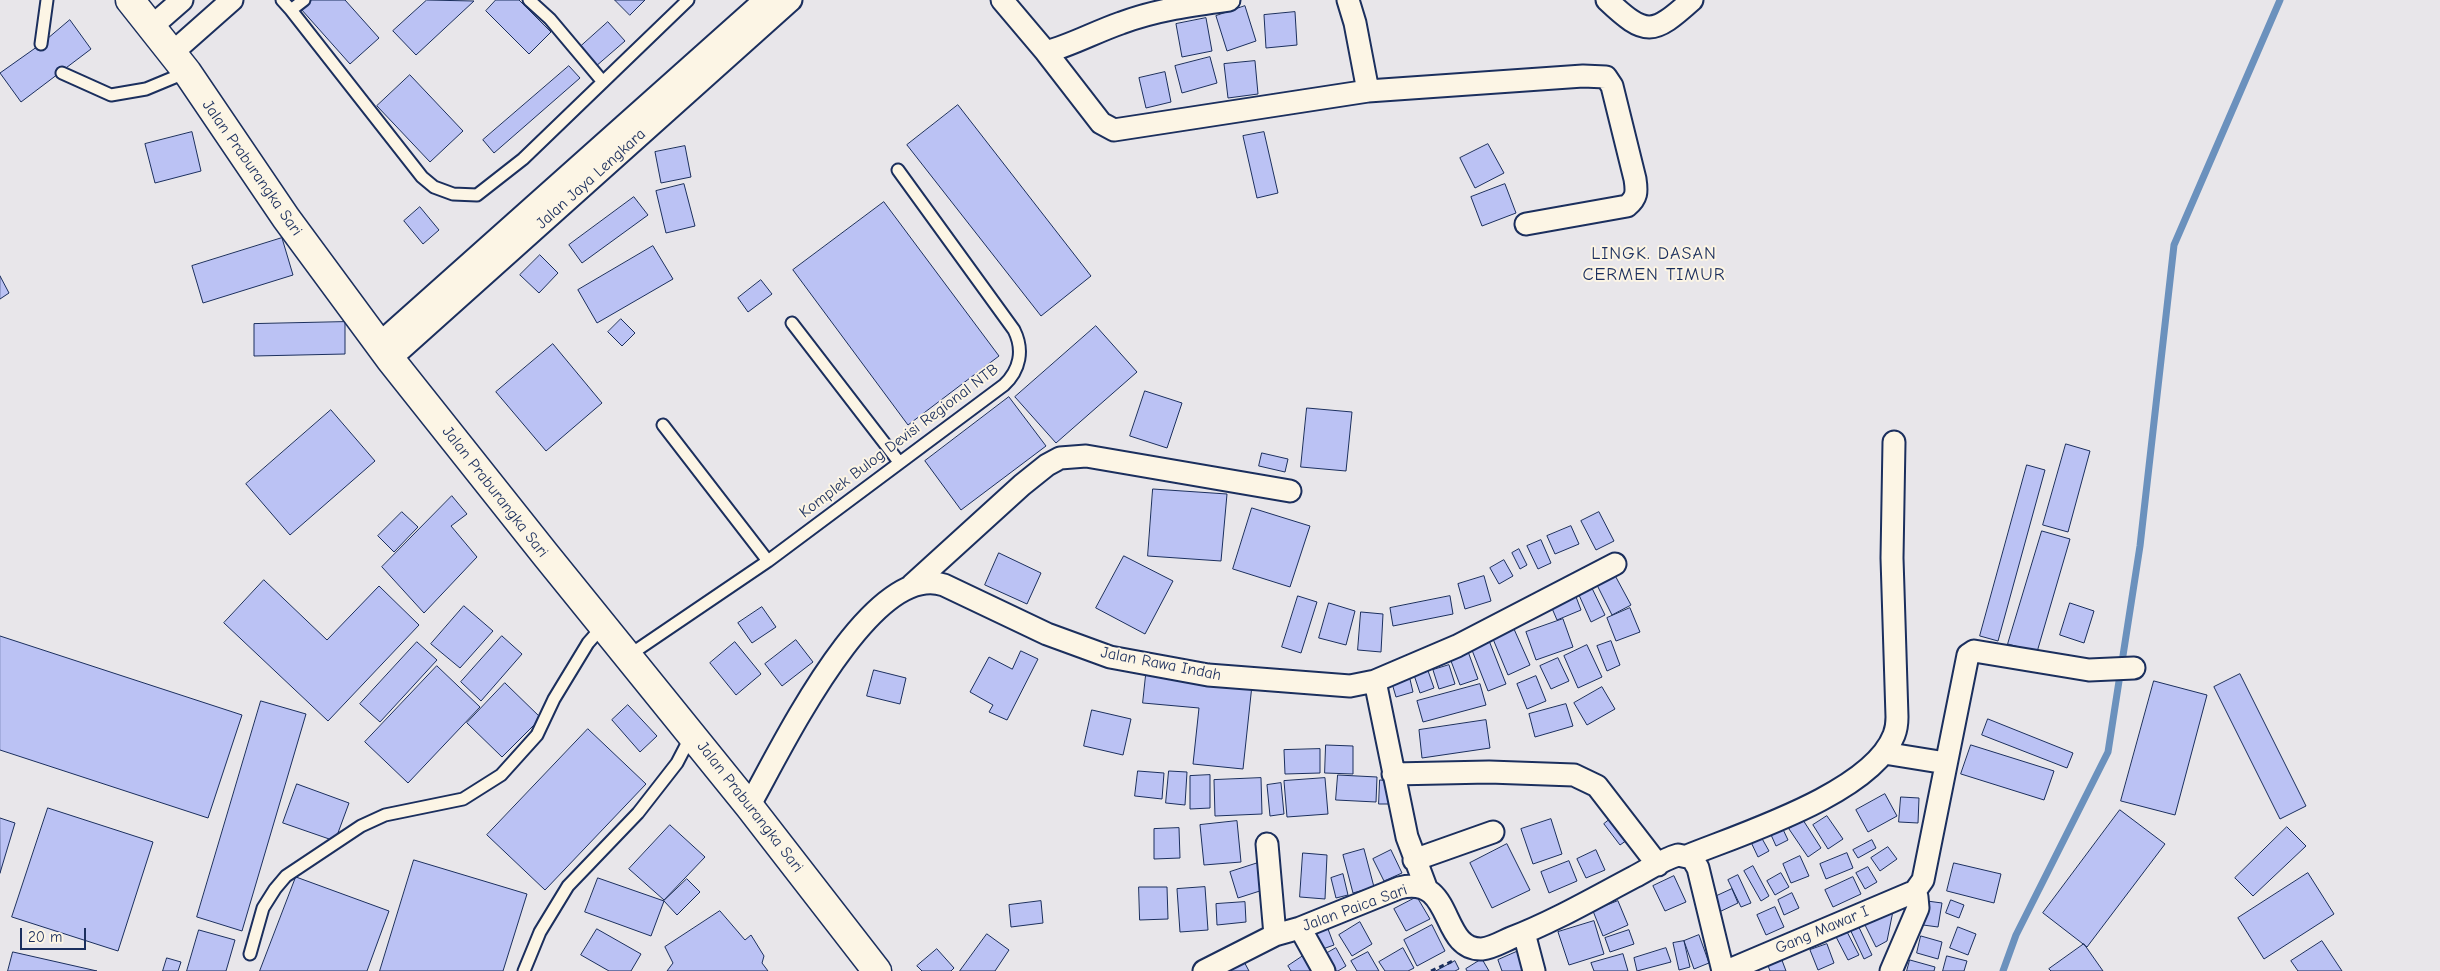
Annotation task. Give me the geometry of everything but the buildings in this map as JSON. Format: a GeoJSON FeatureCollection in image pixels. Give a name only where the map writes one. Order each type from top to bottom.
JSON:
{"type":"FeatureCollection","features":[{"type":"Feature","properties":{"kind":"main road","name":"Jalan Praburangka Sari"},"geometry":{"type":"LineString","coordinates":[[130,0],[179,63],[286,218],[384,351],[603,626],[692,734],[877,971]]}},
{"type":"Feature","properties":{"kind":"street"},"geometry":{"type":"LineString","coordinates":[[150,28],[182,0]]}},
{"type":"Feature","properties":{"kind":"street"},"geometry":{"type":"LineString","coordinates":[[179,63],[232,0]]}},
{"type":"Feature","properties":{"kind":"street","name":"Jalan Jaya Lengkara"},"geometry":{"type":"LineString","coordinates":[[384,351],[766,0]]}},
{"type":"Feature","properties":{"kind":"street","name":"Jalan Jaya Lengkara"},"geometry":{"type":"LineString","coordinates":[[384,351],[791,0]]}},
{"type":"Feature","properties":{"kind":"street"},"geometry":{"type":"LineString","coordinates":[[1002,0],[1046,52],[1100,123],[1114,130],[1368,91],[1583,76],[1606,77],[1612,86],[1635,179],[1636,195],[1634,201],[1627,206],[1526,224]]}},
{"type":"Feature","properties":{"kind":"street"},"geometry":{"type":"LineString","coordinates":[[1046,52],[1068,46],[1094,33],[1149,14],[1229,0]]}},
{"type":"Feature","properties":{"kind":"street"},"geometry":{"type":"LineString","coordinates":[[1348,0],[1355,23],[1368,91]]}},
{"type":"Feature","properties":{"kind":"street"},"geometry":{"type":"LineString","coordinates":[[1607,0],[1628,20],[1646,28],[1660,26],[1692,0]]}},
{"type":"Feature","properties":{"kind":"street"},"geometry":{"type":"LineString","coordinates":[[1894,442],[1892,558],[1897,645],[1897,717],[1895,735],[1884,753],[1946,763]]}},
{"type":"Feature","properties":{"kind":"street"},"geometry":{"type":"LineString","coordinates":[[749,806],[836,656],[860,628],[912,585],[1022,485],[1060,458],[1086,456],[1290,491]]}},
{"type":"Feature","properties":{"kind":"street","name":"Jalan Rawa Indah"},"geometry":{"type":"LineString","coordinates":[[912,585],[931,582],[944,585],[1054,637],[1110,656],[1143,664],[1241,679],[1350,686],[1375,682],[1457,646],[1615,564]]}},
{"type":"Feature","properties":{"kind":"street"},"geometry":{"type":"LineString","coordinates":[[1891,971],[1918,908],[1915,895],[1923,880],[1968,655],[1974,651],[2089,670],[2134,668]]}},
{"type":"Feature","properties":{"kind":"street"},"geometry":{"type":"LineString","coordinates":[[1375,682],[1407,837],[1414,860],[1428,890]]}},
{"type":"Feature","properties":{"kind":"street","name":"Jalan Paica Sari"},"geometry":{"type":"LineString","coordinates":[[1204,971],[1275,935],[1300,928],[1399,888],[1410,886],[1428,890],[1439,900],[1459,939],[1471,947],[1485,948],[1524,933],[1673,859],[1817,802],[1853,780],[1884,753]]}},
{"type":"Feature","properties":{"kind":"street"},"geometry":{"type":"LineString","coordinates":[[1393,774],[1489,772],[1574,775],[1597,786],[1673,859],[1694,860],[1698,868],[1723,971]]}},
{"type":"Feature","properties":{"kind":"street"},"geometry":{"type":"LineString","coordinates":[[1414,860],[1493,832]]}},
{"type":"Feature","properties":{"kind":"street"},"geometry":{"type":"LineString","coordinates":[[1267,844],[1275,935]]}},
{"type":"Feature","properties":{"kind":"street","name":"Gang Mawar I"},"geometry":{"type":"LineString","coordinates":[[1727,971],[1903,895],[1915,895]]}},
{"type":"Feature","properties":{"kind":"street"},"geometry":{"type":"LineString","coordinates":[[1300,928],[1324,971]]}},
{"type":"Feature","properties":{"kind":"street"},"geometry":{"type":"LineString","coordinates":[[1524,933],[1534,971]]}},
{"type":"Feature","properties":{"kind":"lane"},"geometry":{"type":"LineString","coordinates":[[41,44],[47,0]]}},
{"type":"Feature","properties":{"kind":"lane"},"geometry":{"type":"LineString","coordinates":[[282,0],[422,177],[434,187],[453,194],[476,195],[524,159],[688,0]]}},
{"type":"Feature","properties":{"kind":"lane"},"geometry":{"type":"LineString","coordinates":[[291,10],[304,0]]}},
{"type":"Feature","properties":{"kind":"lane"},"geometry":{"type":"LineString","coordinates":[[529,0],[550,19],[603,82]]}},
{"type":"Feature","properties":{"kind":"lane"},"geometry":{"type":"LineString","coordinates":[[62,73],[111,95],[146,89],[179,63]]}},
{"type":"Feature","properties":{"kind":"lane","name":"Komplek Bulog Devisi Regional NTB"},"geometry":{"type":"LineString","coordinates":[[628,656],[768,561],[1009,380],[1016,369],[1020,349],[1014,330],[898,170]]}},
{"type":"Feature","properties":{"kind":"lane"},"geometry":{"type":"LineString","coordinates":[[792,323],[900,462]]}},
{"type":"Feature","properties":{"kind":"lane"},"geometry":{"type":"LineString","coordinates":[[663,425],[768,561]]}},
{"type":"Feature","properties":{"kind":"lane"},"geometry":{"type":"LineString","coordinates":[[250,954],[263,908],[274,889],[286,876],[369,822],[385,814],[463,800],[501,775],[537,735],[559,691],[588,643],[603,626]]}},
{"type":"Feature","properties":{"kind":"lane"},"geometry":{"type":"LineString","coordinates":[[524,971],[540,932],[568,886],[638,813],[677,763],[692,734]]}},
{"type":"Feature","properties":{"kind":"waterway"},"geometry":{"type":"LineString","coordinates":[[2003,971],[2016,935],[2108,752],[2140,546],[2174,245],[2280,0]]}},
{"type":"Feature","properties":{"kind":"district","name":"LINGK. DASAN CERMEN TIMUR"},"geometry":{"type":"Point","coordinates":[1654,264]}}]}
